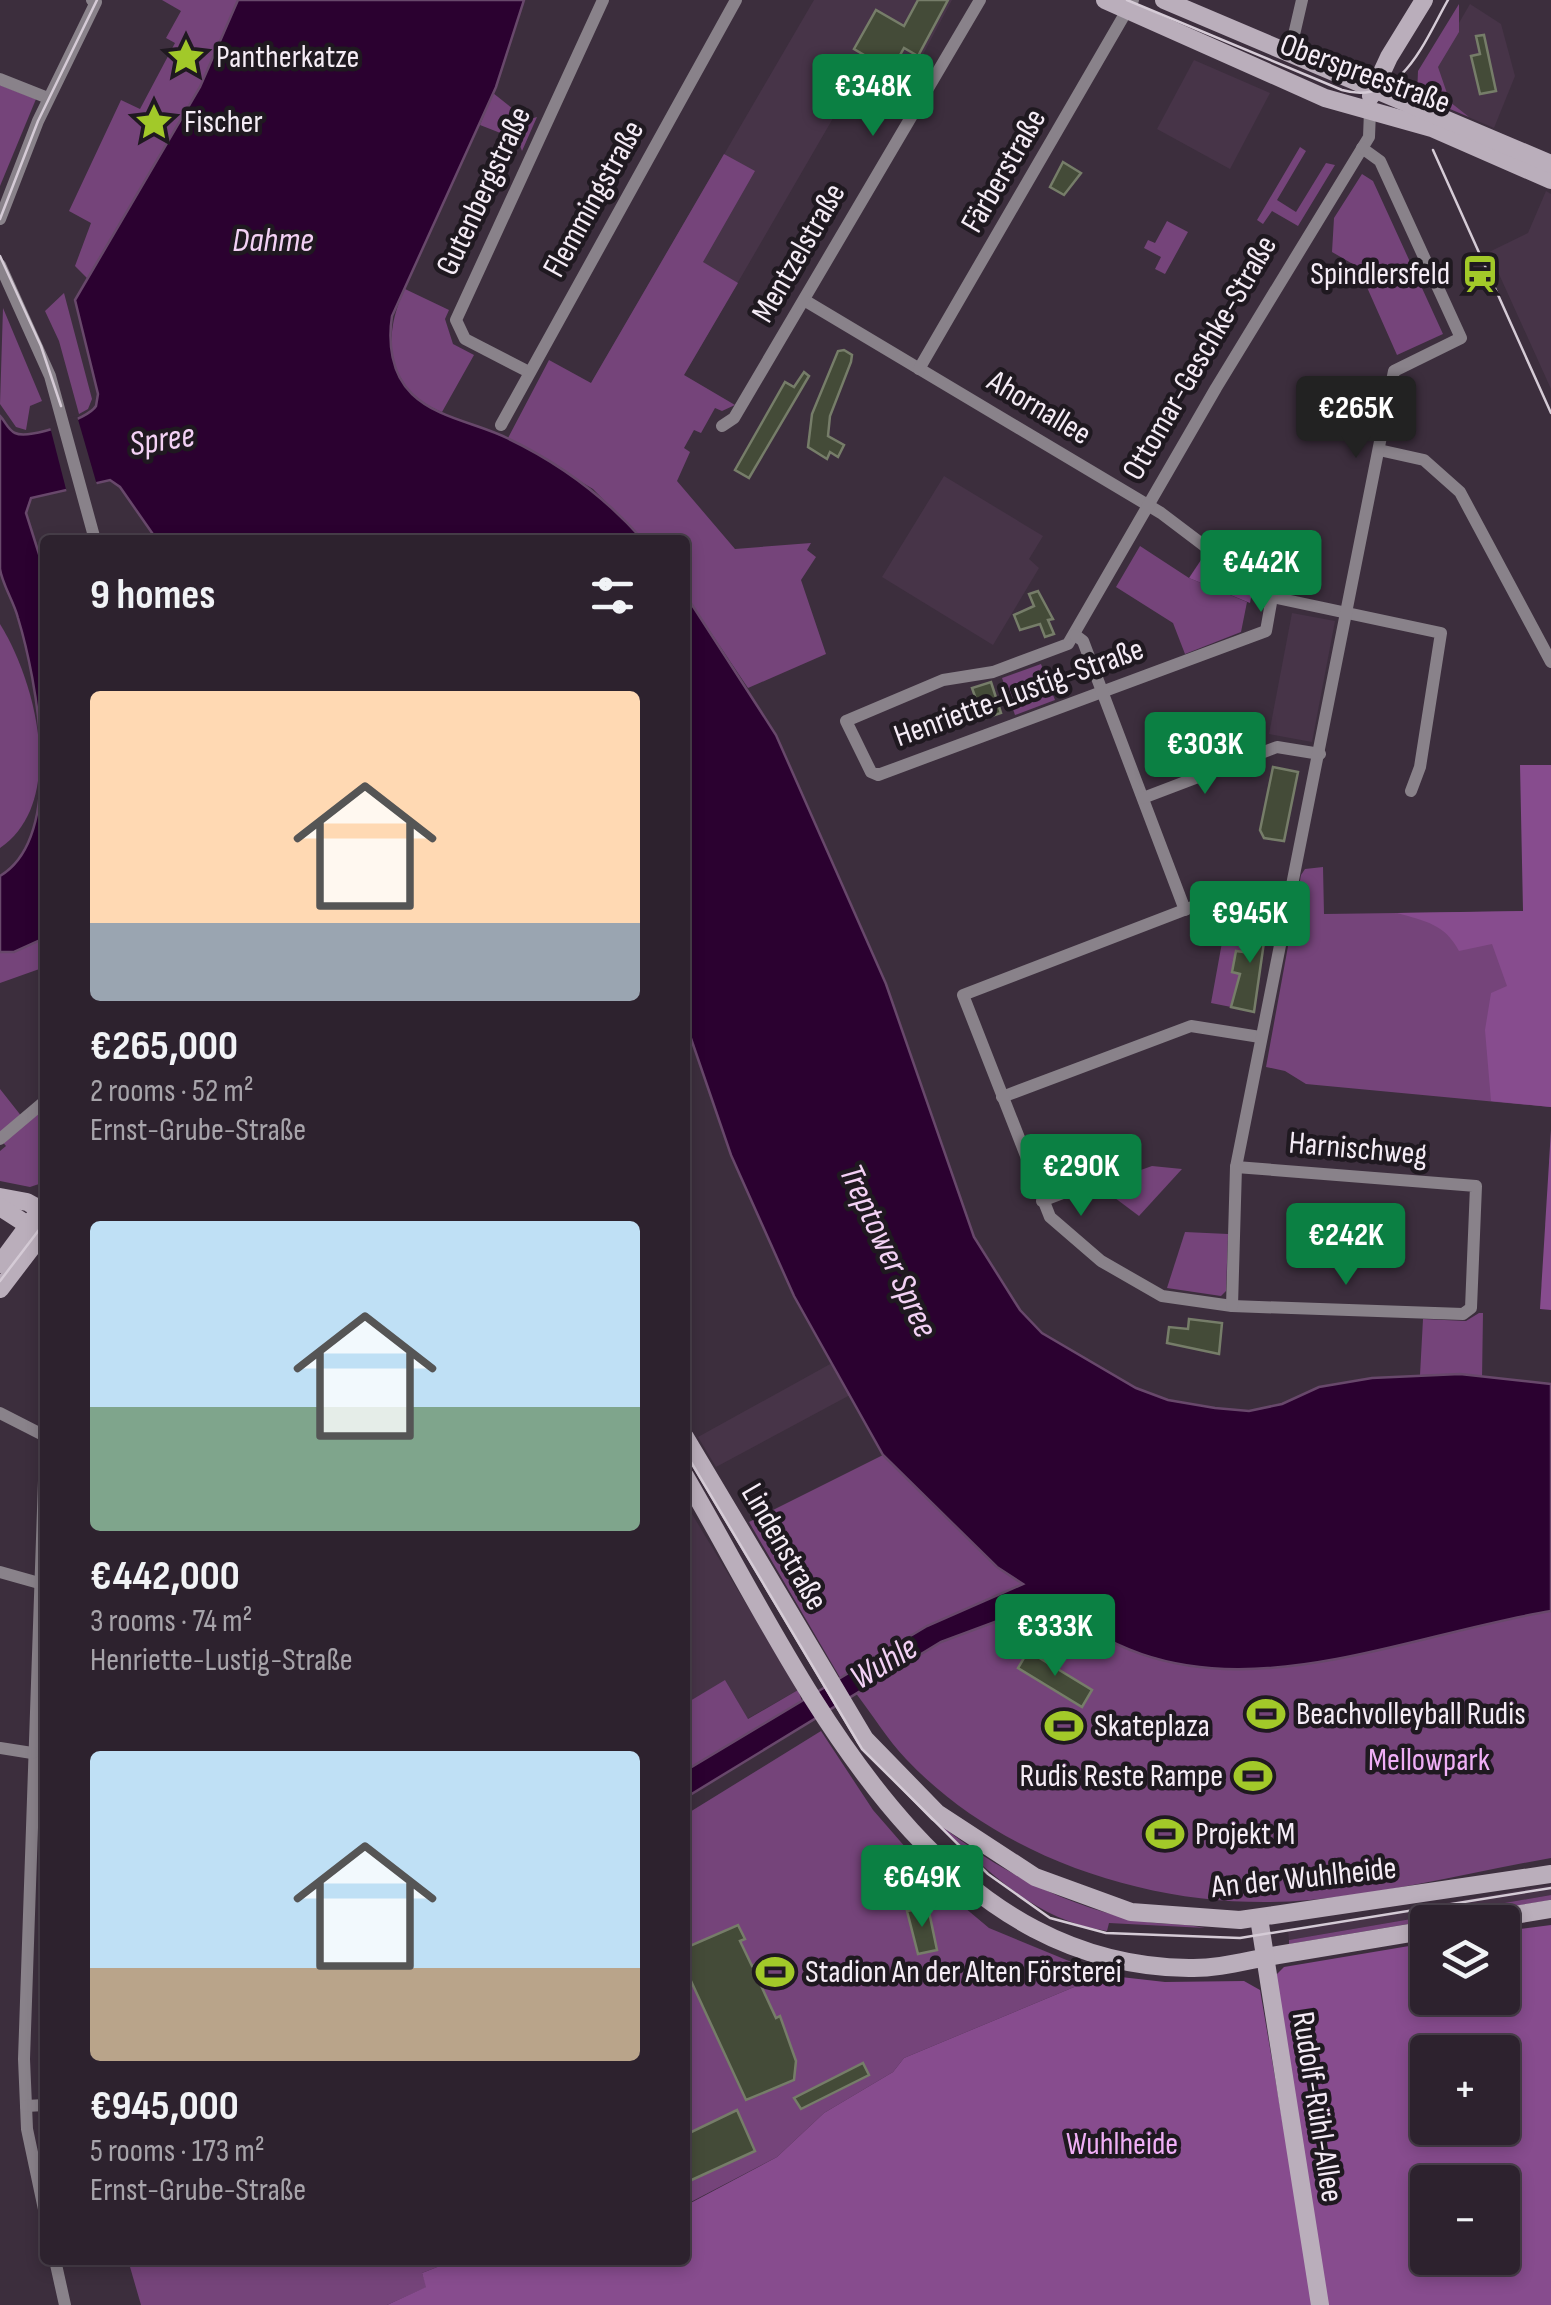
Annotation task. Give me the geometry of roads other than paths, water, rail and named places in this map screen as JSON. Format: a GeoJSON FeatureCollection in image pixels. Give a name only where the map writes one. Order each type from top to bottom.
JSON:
{"type":"FeatureCollection","features":[{"type":"Feature","properties":{"kind":"main road","name":"Oberspreestraße"},"geometry":{"type":"LineString","coordinates":[[1105,0],[1131,5],[1325,98],[1432,128],[1551,180]]}},
{"type":"Feature","properties":{"kind":"main road","name":"Oberspreestraße"},"geometry":{"type":"LineString","coordinates":[[1164,0],[1551,164]]}},
{"type":"Feature","properties":{"kind":"main road","name":"Ottomar-Geschke-Straße"},"geometry":{"type":"LineString","coordinates":[[1370,111],[1373,88],[1424,0]]}},
{"type":"Feature","properties":{"kind":"main road"},"geometry":{"type":"LineString","coordinates":[[0,1197],[40,1207]]}},
{"type":"Feature","properties":{"kind":"main road"},"geometry":{"type":"LineString","coordinates":[[0,1207],[39,1230]]}},
{"type":"Feature","properties":{"kind":"main road"},"geometry":{"type":"LineString","coordinates":[[0,1264],[39,1230]]}},
{"type":"Feature","properties":{"kind":"main road"},"geometry":{"type":"LineString","coordinates":[[0,1289],[39,1230]]}},
{"type":"Feature","properties":{"kind":"main road","name":"Lindenstraße"},"geometry":{"type":"LineString","coordinates":[[690,1446],[835,1694]]}},
{"type":"Feature","properties":{"kind":"main road","name":"Lindenstraße"},"geometry":{"type":"LineString","coordinates":[[690,1485],[818,1704]]}},
{"type":"Feature","properties":{"kind":"main road","name":"An der Wuhlheide"},"geometry":{"type":"LineString","coordinates":[[835,1694],[882,1760],[926,1803],[972,1839],[1035,1876],[1132,1912],[1199,1919],[1259,1918],[1551,1874]]}},
{"type":"Feature","properties":{"kind":"main road","name":"An der Wuhlheide"},"geometry":{"type":"LineString","coordinates":[[818,1704],[855,1765],[941,1862],[983,1897],[1038,1930],[1109,1958],[1191,1968],[1410,1933]]}},
{"type":"Feature","properties":{"kind":"main road"},"geometry":{"type":"LineString","coordinates":[[1520,1914],[1551,1909]]}},
{"type":"Feature","properties":{"kind":"main road","name":"Rudolf-Rühl-Allee"},"geometry":{"type":"LineString","coordinates":[[1259,1918],[1320,2305]]}},
{"type":"Feature","properties":{"kind":"street","name":"Gutenbergstraße"},"geometry":{"type":"LineString","coordinates":[[529,372],[465,339],[456,320],[603,0]]}},
{"type":"Feature","properties":{"kind":"street","name":"Flemmingstraße"},"geometry":{"type":"LineString","coordinates":[[501,425],[736,0]]}},
{"type":"Feature","properties":{"kind":"street","name":"Mentzelstraße"},"geometry":{"type":"LineString","coordinates":[[722,426],[734,418],[980,0]]}},
{"type":"Feature","properties":{"kind":"street"},"geometry":{"type":"LineString","coordinates":[[1290,52],[1302,0]]}},
{"type":"Feature","properties":{"kind":"street"},"geometry":{"type":"LineString","coordinates":[[0,219],[48,98],[94,1]]}},
{"type":"Feature","properties":{"kind":"street","name":"Färberstraße"},"geometry":{"type":"LineString","coordinates":[[919,369],[1131,5]]}},
{"type":"Feature","properties":{"kind":"street"},"geometry":{"type":"LineString","coordinates":[[0,79],[48,98]]}},
{"type":"Feature","properties":{"kind":"street","name":"Ottomar-Geschke-Straße"},"geometry":{"type":"LineString","coordinates":[[1075,635],[1369,137],[1370,111]]}},
{"type":"Feature","properties":{"kind":"street"},"geometry":{"type":"LineString","coordinates":[[1288,897],[1233,886],[1185,910],[963,994],[1042,1201],[1062,1231],[1096,1258],[1162,1296],[1232,1306],[1236,1167],[1288,897],[1302,854],[1394,371],[1461,338],[1380,160],[1362,148]]}},
{"type":"Feature","properties":{"kind":"street"},"geometry":{"type":"LineString","coordinates":[[1,269],[44,358],[94,535]]}},
{"type":"Feature","properties":{"kind":"street","name":"Ahornallee"},"geometry":{"type":"LineString","coordinates":[[804,300],[1148,506],[1272,597],[1436,631],[1444,639],[1411,790]]}},
{"type":"Feature","properties":{"kind":"street"},"geometry":{"type":"LineString","coordinates":[[1380,450],[1424,460],[1460,492],[1551,662]]}},
{"type":"Feature","properties":{"kind":"street","name":"Henriette-Lustig-Straße"},"geometry":{"type":"LineString","coordinates":[[1075,635],[1068,644],[999,670],[960,675],[848,718],[871,772],[878,775],[1266,631],[1272,597]]}},
{"type":"Feature","properties":{"kind":"street"},"geometry":{"type":"LineString","coordinates":[[1075,635],[1083,642],[1185,910]]}},
{"type":"Feature","properties":{"kind":"street"},"geometry":{"type":"LineString","coordinates":[[1142,798],[1277,746],[1320,754]]}},
{"type":"Feature","properties":{"kind":"street"},"geometry":{"type":"LineString","coordinates":[[1002,1097],[1191,1026],[1260,1037]]}},
{"type":"Feature","properties":{"kind":"street"},"geometry":{"type":"LineString","coordinates":[[0,1139],[40,1105]]}},
{"type":"Feature","properties":{"kind":"street"},"geometry":{"type":"LineString","coordinates":[[1042,1201],[1134,1166]]}},
{"type":"Feature","properties":{"kind":"street","name":"Harnischweg"},"geometry":{"type":"LineString","coordinates":[[1232,1306],[1464,1314],[1471,1308],[1476,1186],[1236,1167]]}},
{"type":"Feature","properties":{"kind":"street"},"geometry":{"type":"LineString","coordinates":[[0,1413],[40,1433]]}},
{"type":"Feature","properties":{"kind":"street"},"geometry":{"type":"LineString","coordinates":[[40,1561],[32,1753],[26,2106],[40,2186]]}},
{"type":"Feature","properties":{"kind":"street"},"geometry":{"type":"LineString","coordinates":[[0,1572],[39,1583]]}},
{"type":"Feature","properties":{"kind":"street"},"geometry":{"type":"LineString","coordinates":[[0,1748],[32,1753]]}},
{"type":"Feature","properties":{"kind":"street"},"geometry":{"type":"LineString","coordinates":[[26,2106],[40,2105]]}},
{"type":"Feature","properties":{"kind":"street"},"geometry":{"type":"LineString","coordinates":[[56,2265],[65,2305]]}},
{"type":"Feature","properties":{"kind":"water"},"geometry":{"type":"Polygon","coordinates":[[[238,0],[524,0],[496,87],[392,316],[393,357],[399,377],[422,402],[547,459],[598,496],[638,535],[154,535],[120,487],[110,480],[31,498],[26,513],[40,557],[40,741],[25,644],[0,569],[0,416],[15,433],[33,434],[71,422],[96,406],[98,394],[75,300],[200,87],[238,0]]]}},
{"type":"Feature","properties":{"kind":"water"},"geometry":{"type":"Polygon","coordinates":[[[690,602],[776,735],[886,984],[974,1237],[1020,1310],[1042,1333],[1136,1388],[1168,1400],[1215,1408],[1249,1411],[1282,1404],[1319,1387],[1372,1378],[1460,1374],[1551,1384],[1551,1611],[1358,1655],[1294,1666],[1231,1669],[1169,1662],[1109,1640],[1051,1601],[941,1642],[690,1795],[690,1768],[927,1626],[1023,1584],[997,1567],[883,1455],[794,1296],[731,1155],[690,1036],[690,602]]]}},
{"type":"Feature","properties":{"kind":"water"},"geometry":{"type":"Polygon","coordinates":[[[40,792],[40,940],[14,952],[0,952],[0,876],[21,856],[34,827],[40,792]]]}},
{"type":"Feature","properties":{"kind":"tram line"},"geometry":{"type":"LineString","coordinates":[[0,219],[38,121],[97,0]]}},
{"type":"Feature","properties":{"kind":"tram line"},"geometry":{"type":"LineString","coordinates":[[1127,0],[1342,90],[1363,93],[1380,89],[1408,67],[1448,0]]}},
{"type":"Feature","properties":{"kind":"tram line"},"geometry":{"type":"LineString","coordinates":[[1433,150],[1551,413]]}},
{"type":"Feature","properties":{"kind":"tram line"},"geometry":{"type":"LineString","coordinates":[[0,256],[41,346],[61,406]]}},
{"type":"Feature","properties":{"kind":"tram line"},"geometry":{"type":"LineString","coordinates":[[0,1281],[40,1229]]}},
{"type":"Feature","properties":{"kind":"tram line"},"geometry":{"type":"LineString","coordinates":[[690,1460],[862,1749],[988,1874],[1050,1918],[1106,1933],[1240,1938],[1551,1888]]}},
{"type":"Feature","properties":{"kind":"place","name":"Pantherkatze"},"geometry":{"type":"Point","coordinates":[186,57]}},
{"type":"Feature","properties":{"kind":"place","name":"Fischer"},"geometry":{"type":"Point","coordinates":[154,122]}},
{"type":"Feature","properties":{"kind":"place","name":"Spindlersfeld"},"geometry":{"type":"Point","coordinates":[1480,274]}},
{"type":"Feature","properties":{"kind":"place","name":"Beachvolleyball Rudis"},"geometry":{"type":"Point","coordinates":[1266,1714]}},
{"type":"Feature","properties":{"kind":"place","name":"Skateplaza"},"geometry":{"type":"Point","coordinates":[1064,1726]}},
{"type":"Feature","properties":{"kind":"place","name":"Rudis Reste Rampe"},"geometry":{"type":"Point","coordinates":[1253,1776]}},
{"type":"Feature","properties":{"kind":"place","name":"Projekt M"},"geometry":{"type":"Point","coordinates":[1165,1834]}},
{"type":"Feature","properties":{"kind":"place","name":"Stadion An der Alten Försterei"},"geometry":{"type":"Point","coordinates":[775,1972]}},
{"type":"Feature","properties":{"kind":"water label","name":"Dahme"},"geometry":{"type":"Point","coordinates":[273,240]}},
{"type":"Feature","properties":{"kind":"water label","name":"Spree"},"geometry":{"type":"Point","coordinates":[162,440]}},
{"type":"Feature","properties":{"kind":"water label","name":"Treptower Spree"},"geometry":{"type":"Point","coordinates":[888,1251]}},
{"type":"Feature","properties":{"kind":"water label","name":"Wuhle"},"geometry":{"type":"Point","coordinates":[884,1663]}},
{"type":"Feature","properties":{"kind":"park label","name":"Mellowpark"},"geometry":{"type":"Point","coordinates":[1429,1760]}},
{"type":"Feature","properties":{"kind":"park label","name":"Wuhlheide"},"geometry":{"type":"Point","coordinates":[1122,2144]}}]}
